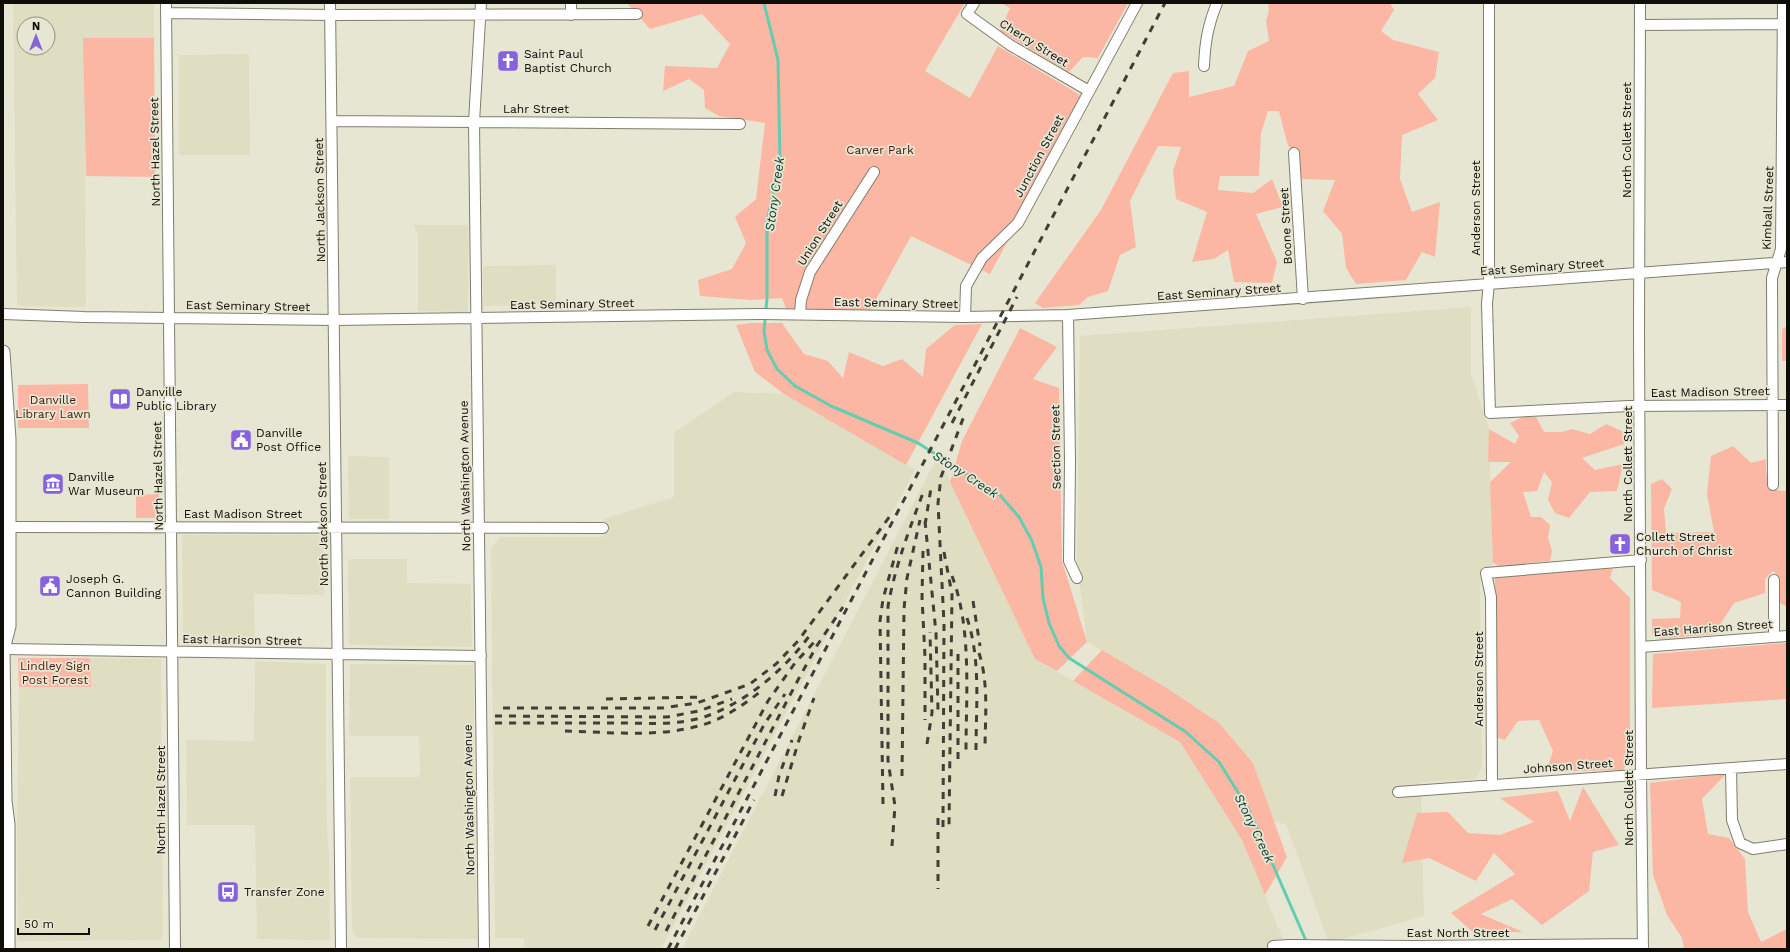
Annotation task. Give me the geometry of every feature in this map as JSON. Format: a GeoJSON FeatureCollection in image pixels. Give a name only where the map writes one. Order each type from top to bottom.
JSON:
{"type":"FeatureCollection","features":[{"type":"Feature","properties":{"kind":"main road"},"geometry":{"type":"LineString","coordinates":[[3,352],[3,372],[8,410],[9,439],[6,526],[9,626],[3,648],[5,801],[8,824],[8,949]]}},
{"type":"Feature","properties":{"kind":"street","name":"North Jackson Street"},"geometry":{"type":"LineString","coordinates":[[330,3],[341,949]]}},
{"type":"Feature","properties":{"kind":"street","name":"North Washington Avenue"},"geometry":{"type":"LineString","coordinates":[[481,3],[474,122],[484,949]]}},
{"type":"Feature","properties":{"kind":"street"},"geometry":{"type":"LineString","coordinates":[[571,3],[571,15]]}},
{"type":"Feature","properties":{"kind":"street","name":"Cherry Street"},"geometry":{"type":"LineString","coordinates":[[974,3],[967,14],[1010,46],[1089,91]]}},
{"type":"Feature","properties":{"kind":"street","name":"Junction Street"},"geometry":{"type":"LineString","coordinates":[[965,317],[966,286],[982,258],[1018,223],[1137,3]]}},
{"type":"Feature","properties":{"kind":"street"},"geometry":{"type":"LineString","coordinates":[[1204,66],[1205,41],[1209,23],[1217,3]]}},
{"type":"Feature","properties":{"kind":"street","name":"Anderson Street"},"geometry":{"type":"LineString","coordinates":[[1489,3],[1489,284],[1487,303],[1490,413]]}},
{"type":"Feature","properties":{"kind":"street","name":"North Collett Street"},"geometry":{"type":"LineString","coordinates":[[1640,3],[1639,273],[1643,946]]}},
{"type":"Feature","properties":{"kind":"street","name":"Kimball Street"},"geometry":{"type":"LineString","coordinates":[[1773,485],[1772,278],[1782,262],[1785,24],[1783,3]]}},
{"type":"Feature","properties":{"kind":"street"},"geometry":{"type":"LineString","coordinates":[[166,8],[330,15],[637,14]]}},
{"type":"Feature","properties":{"kind":"street","name":"North Hazel Street"},"geometry":{"type":"LineString","coordinates":[[166,8],[175,949]]}},
{"type":"Feature","properties":{"kind":"street"},"geometry":{"type":"LineString","coordinates":[[1640,25],[1785,24]]}},
{"type":"Feature","properties":{"kind":"street","name":"Lahr Street"},"geometry":{"type":"LineString","coordinates":[[332,121],[740,124]]}},
{"type":"Feature","properties":{"kind":"street","name":"Boone Street"},"geometry":{"type":"LineString","coordinates":[[1294,153],[1303,299]]}},
{"type":"Feature","properties":{"kind":"street","name":"Union Street"},"geometry":{"type":"LineString","coordinates":[[800,314],[801,300],[810,272],[874,172]]}},
{"type":"Feature","properties":{"kind":"street","name":"East Seminary Street"},"geometry":{"type":"LineString","coordinates":[[3,314],[334,320],[760,314],[965,317],[1068,315],[1303,299],[1782,262]]}},
{"type":"Feature","properties":{"kind":"street","name":"Section Street"},"geometry":{"type":"LineString","coordinates":[[1068,315],[1070,460],[1069,561],[1077,578]]}},
{"type":"Feature","properties":{"kind":"street","name":"East Madison Street"},"geometry":{"type":"LineString","coordinates":[[1490,413],[1640,406],[1787,405]]}},
{"type":"Feature","properties":{"kind":"street","name":"East Madison Street"},"geometry":{"type":"LineString","coordinates":[[6,526],[479,529],[603,528]]}},
{"type":"Feature","properties":{"kind":"street","name":"Anderson Street"},"geometry":{"type":"LineString","coordinates":[[1492,784],[1491,596],[1486,573],[1641,560]]}},
{"type":"Feature","properties":{"kind":"street"},"geometry":{"type":"LineString","coordinates":[[1774,580],[1774,637]]}},
{"type":"Feature","properties":{"kind":"street","name":"East Harrison Street"},"geometry":{"type":"LineString","coordinates":[[1641,647],[1787,636]]}},
{"type":"Feature","properties":{"kind":"street","name":"East Harrison Street"},"geometry":{"type":"LineString","coordinates":[[3,648],[481,656]]}},
{"type":"Feature","properties":{"kind":"street","name":"Johnson Street"},"geometry":{"type":"LineString","coordinates":[[1398,792],[1492,784],[1787,764]]}},
{"type":"Feature","properties":{"kind":"street"},"geometry":{"type":"LineString","coordinates":[[1731,768],[1732,820],[1740,843],[1754,849],[1787,844]]}},
{"type":"Feature","properties":{"kind":"street","name":"East North Street"},"geometry":{"type":"LineString","coordinates":[[1274,947],[1290,945],[1412,948],[1643,946]]}},
{"type":"Feature","properties":{"kind":"shaded area"},"geometry":{"type":"Polygon","coordinates":[[[13,3],[154,3],[154,38],[84,38],[86,307],[17,306],[13,3]]]}},
{"type":"Feature","properties":{"kind":"shaded area"},"geometry":{"type":"Polygon","coordinates":[[[249,54],[250,155],[179,155],[179,55],[249,54]]]}},
{"type":"Feature","properties":{"kind":"shaded area"},"geometry":{"type":"Polygon","coordinates":[[[413,225],[468,225],[468,312],[418,311],[418,234],[413,225]]]}},
{"type":"Feature","properties":{"kind":"shaded area"},"geometry":{"type":"Polygon","coordinates":[[[556,265],[556,304],[483,306],[483,266],[556,265]]]}},
{"type":"Feature","properties":{"kind":"shaded area"},"geometry":{"type":"Polygon","coordinates":[[[1471,307],[1471,374],[1489,429],[1493,563],[1480,583],[1482,767],[1476,779],[1421,782],[1424,916],[1329,943],[1286,824],[1273,821],[1253,763],[1219,723],[1167,688],[1087,642],[1077,561],[1080,336],[1471,307]]]}},
{"type":"Feature","properties":{"kind":"shaded area"},"geometry":{"type":"Polygon","coordinates":[[[734,392],[784,394],[915,470],[661,949],[524,949],[524,938],[495,938],[491,549],[500,537],[604,537],[604,519],[674,497],[674,433],[734,392]]]}},
{"type":"Feature","properties":{"kind":"shaded area"},"geometry":{"type":"Polygon","coordinates":[[[348,456],[389,457],[389,519],[349,519],[348,456]]]}},
{"type":"Feature","properties":{"kind":"shaded area"},"geometry":{"type":"Polygon","coordinates":[[[938,456],[1035,659],[1180,742],[1242,840],[1287,949],[682,949],[938,456]]]}},
{"type":"Feature","properties":{"kind":"shaded area"},"geometry":{"type":"Polygon","coordinates":[[[182,535],[323,535],[324,595],[254,594],[255,642],[183,641],[182,535]]]}},
{"type":"Feature","properties":{"kind":"shaded area"},"geometry":{"type":"Polygon","coordinates":[[[348,559],[407,559],[407,583],[471,584],[472,647],[349,645],[348,559]]]}},
{"type":"Feature","properties":{"kind":"shaded area"},"geometry":{"type":"Polygon","coordinates":[[[90,658],[161,659],[163,936],[160,940],[18,941],[17,824],[19,687],[91,687],[90,658]]]}},
{"type":"Feature","properties":{"kind":"shaded area"},"geometry":{"type":"Polygon","coordinates":[[[255,661],[326,664],[327,825],[330,940],[257,939],[255,825],[187,825],[186,740],[254,741],[255,661]]]}},
{"type":"Feature","properties":{"kind":"shaded area"},"geometry":{"type":"Polygon","coordinates":[[[350,664],[473,665],[477,939],[358,938],[352,931],[350,777],[419,777],[420,771],[419,736],[349,736],[350,664]]]}},
{"type":"Feature","properties":{"kind":"green space","name":"Carver Park"},"geometry":{"type":"Polygon","coordinates":[[[627,3],[965,3],[925,71],[970,98],[998,46],[1085,98],[990,274],[911,236],[867,316],[788,314],[782,298],[751,300],[700,296],[698,280],[732,269],[746,243],[735,217],[756,199],[765,123],[719,116],[705,108],[704,90],[689,79],[663,91],[665,66],[717,68],[730,44],[702,14],[650,29],[627,3]]]}},
{"type":"Feature","properties":{"kind":"green space"},"geometry":{"type":"Polygon","coordinates":[[[1001,3],[1128,3],[1098,58],[1083,57],[1069,72],[1000,31],[1010,8],[1001,3]]]}},
{"type":"Feature","properties":{"kind":"green space"},"geometry":{"type":"Polygon","coordinates":[[[1268,3],[1390,3],[1394,10],[1381,31],[1393,40],[1439,52],[1435,78],[1418,94],[1438,120],[1402,135],[1400,179],[1412,212],[1440,202],[1435,257],[1422,252],[1406,280],[1356,284],[1346,268],[1342,234],[1323,211],[1335,180],[1300,179],[1299,154],[1288,146],[1279,111],[1268,111],[1261,133],[1259,176],[1220,176],[1218,190],[1253,193],[1272,179],[1283,207],[1256,214],[1277,262],[1272,283],[1234,282],[1228,250],[1214,259],[1192,262],[1207,212],[1176,199],[1173,171],[1181,147],[1158,146],[1130,201],[1136,247],[1120,255],[1108,291],[1088,297],[1079,305],[1043,308],[1035,303],[1101,210],[1173,73],[1189,71],[1189,97],[1234,86],[1248,51],[1269,41],[1266,21],[1269,11],[1268,3]]]}},
{"type":"Feature","properties":{"kind":"green space"},"geometry":{"type":"Polygon","coordinates":[[[83,38],[154,38],[155,177],[86,176],[83,38]]]}},
{"type":"Feature","properties":{"kind":"green space"},"geometry":{"type":"Polygon","coordinates":[[[751,323],[782,323],[804,354],[828,361],[843,378],[849,352],[883,366],[902,359],[923,377],[926,349],[955,325],[982,324],[906,465],[784,394],[755,372],[736,325],[751,323]]]}},
{"type":"Feature","properties":{"kind":"green space"},"geometry":{"type":"Polygon","coordinates":[[[1787,326],[1787,361],[1782,361],[1782,329],[1787,326]]]}},
{"type":"Feature","properties":{"kind":"green space"},"geometry":{"type":"Polygon","coordinates":[[[1020,328],[1057,347],[1033,379],[1059,388],[1062,561],[1087,642],[1057,671],[1035,659],[950,482],[962,441],[1020,328]]]}},
{"type":"Feature","properties":{"kind":"green space","name":"Danville Library Lawn"},"geometry":{"type":"Polygon","coordinates":[[[88,384],[89,428],[18,428],[18,385],[88,384]]]}},
{"type":"Feature","properties":{"kind":"green space"},"geometry":{"type":"Polygon","coordinates":[[[1525,416],[1536,417],[1544,432],[1562,432],[1572,429],[1590,434],[1606,424],[1622,431],[1624,444],[1582,458],[1595,470],[1623,464],[1617,491],[1590,492],[1569,518],[1555,513],[1548,500],[1552,482],[1544,472],[1537,491],[1523,492],[1531,517],[1541,517],[1550,525],[1548,538],[1552,551],[1550,561],[1499,566],[1493,563],[1490,482],[1511,462],[1488,462],[1489,429],[1515,444],[1519,436],[1510,423],[1525,416]]]}},
{"type":"Feature","properties":{"kind":"green space"},"geometry":{"type":"Polygon","coordinates":[[[1733,446],[1751,463],[1766,459],[1766,473],[1770,490],[1787,491],[1787,607],[1780,603],[1780,578],[1773,571],[1765,579],[1765,593],[1734,603],[1714,634],[1660,639],[1652,634],[1652,619],[1680,618],[1681,602],[1652,590],[1651,484],[1662,479],[1672,489],[1664,509],[1666,533],[1714,532],[1707,494],[1711,456],[1733,446]]]}},
{"type":"Feature","properties":{"kind":"green space"},"geometry":{"type":"Polygon","coordinates":[[[159,494],[159,518],[136,518],[136,495],[159,494]]]}},
{"type":"Feature","properties":{"kind":"green space"},"geometry":{"type":"Polygon","coordinates":[[[1613,567],[1610,578],[1630,598],[1630,757],[1623,770],[1546,772],[1553,751],[1539,720],[1518,721],[1505,740],[1496,737],[1495,577],[1613,567]]]}},
{"type":"Feature","properties":{"kind":"green space"},"geometry":{"type":"Polygon","coordinates":[[[1787,643],[1787,699],[1652,708],[1653,654],[1787,643]]]}},
{"type":"Feature","properties":{"kind":"green space"},"geometry":{"type":"Polygon","coordinates":[[[1102,650],[1167,688],[1219,723],[1253,763],[1287,857],[1265,895],[1242,840],[1180,742],[1073,681],[1102,650]]]}},
{"type":"Feature","properties":{"kind":"green space","name":"Lindley Sign Post Forest"},"geometry":{"type":"Polygon","coordinates":[[[18,658],[90,658],[91,687],[19,687],[18,658]]]}},
{"type":"Feature","properties":{"kind":"green space"},"geometry":{"type":"Polygon","coordinates":[[[1727,773],[1702,799],[1708,834],[1729,838],[1745,859],[1748,912],[1761,942],[1787,929],[1787,949],[1684,949],[1682,938],[1667,915],[1653,875],[1650,783],[1727,773]]]}},
{"type":"Feature","properties":{"kind":"green space"},"geometry":{"type":"Polygon","coordinates":[[[1583,787],[1619,845],[1593,852],[1589,891],[1542,925],[1512,899],[1481,914],[1523,932],[1474,933],[1451,913],[1515,874],[1494,853],[1476,881],[1429,858],[1402,863],[1417,813],[1448,812],[1468,833],[1500,835],[1534,822],[1500,798],[1558,791],[1570,821],[1583,787]]]}},
{"type":"Feature","properties":{"kind":"waterway","name":"Stony Creek"},"geometry":{"type":"LineString","coordinates":[[764,3],[778,60],[780,163],[767,221],[767,298],[764,331],[767,350],[777,369],[795,386],[831,406],[918,443],[1000,495],[1019,517],[1032,541],[1041,567],[1043,598],[1049,623],[1059,646],[1069,658],[1186,732],[1219,762],[1249,810],[1307,943]]}},
{"type":"Feature","properties":{"kind":"railway"},"geometry":{"type":"LineString","coordinates":[[668,949],[1165,3]]}},
{"type":"Feature","properties":{"kind":"railway"},"geometry":{"type":"LineString","coordinates":[[952,423],[1017,297]]}},
{"type":"Feature","properties":{"kind":"railway"},"geometry":{"type":"LineString","coordinates":[[943,827],[944,624],[938,503],[941,477],[964,416]]}},
{"type":"Feature","properties":{"kind":"railway"},"geometry":{"type":"LineString","coordinates":[[925,525],[931,488]]}},
{"type":"Feature","properties":{"kind":"railway"},"geometry":{"type":"LineString","coordinates":[[892,846],[895,806],[888,761],[888,606],[898,563],[923,493]]}},
{"type":"Feature","properties":{"kind":"railway"},"geometry":{"type":"LineString","coordinates":[[503,708],[662,708],[697,703],[750,684],[776,664],[798,641],[893,512]]}},
{"type":"Feature","properties":{"kind":"railway"},"geometry":{"type":"LineString","coordinates":[[902,776],[904,609],[907,578],[920,520]]}},
{"type":"Feature","properties":{"kind":"railway"},"geometry":{"type":"LineString","coordinates":[[925,521],[936,633],[938,710]]}},
{"type":"Feature","properties":{"kind":"railway"},"geometry":{"type":"LineString","coordinates":[[883,804],[880,621],[883,599],[898,545]]}},
{"type":"Feature","properties":{"kind":"railway"},"geometry":{"type":"LineString","coordinates":[[923,551],[922,597],[925,657],[925,720]]}},
{"type":"Feature","properties":{"kind":"railway"},"geometry":{"type":"LineString","coordinates":[[944,552],[952,594],[949,825]]}},
{"type":"Feature","properties":{"kind":"railway"},"geometry":{"type":"LineString","coordinates":[[952,576],[963,618],[965,640],[967,685],[966,751]]}},
{"type":"Feature","properties":{"kind":"railway"},"geometry":{"type":"LineString","coordinates":[[973,601],[980,646]]}},
{"type":"Feature","properties":{"kind":"railway"},"geometry":{"type":"LineString","coordinates":[[666,931],[816,647],[843,607]]}},
{"type":"Feature","properties":{"kind":"railway"},"geometry":{"type":"LineString","coordinates":[[967,618],[976,667],[976,750]]}},
{"type":"Feature","properties":{"kind":"railway"},"geometry":{"type":"LineString","coordinates":[[927,744],[932,713],[930,632]]}},
{"type":"Feature","properties":{"kind":"railway"},"geometry":{"type":"LineString","coordinates":[[495,723],[674,723],[707,716],[737,702],[764,683],[789,660],[810,635]]}},
{"type":"Feature","properties":{"kind":"railway"},"geometry":{"type":"LineString","coordinates":[[648,926],[768,701],[795,663],[817,639]]}},
{"type":"Feature","properties":{"kind":"railway"},"geometry":{"type":"LineString","coordinates":[[979,653],[985,689],[985,750]]}},
{"type":"Feature","properties":{"kind":"railway"},"geometry":{"type":"LineString","coordinates":[[958,654],[958,762]]}},
{"type":"Feature","properties":{"kind":"railway"},"geometry":{"type":"LineString","coordinates":[[565,731],[651,733],[685,729],[702,725],[725,716],[760,692]]}},
{"type":"Feature","properties":{"kind":"railway"},"geometry":{"type":"LineString","coordinates":[[655,930],[765,723],[785,694]]}},
{"type":"Feature","properties":{"kind":"railway"},"geometry":{"type":"LineString","coordinates":[[606,699],[704,697]]}},
{"type":"Feature","properties":{"kind":"railway"},"geometry":{"type":"LineString","coordinates":[[782,796],[799,740],[814,698]]}},
{"type":"Feature","properties":{"kind":"railway"},"geometry":{"type":"LineString","coordinates":[[495,716],[667,717],[699,711],[732,699]]}},
{"type":"Feature","properties":{"kind":"railway"},"geometry":{"type":"LineString","coordinates":[[775,796],[779,776],[792,740]]}},
{"type":"Feature","properties":{"kind":"railway"},"geometry":{"type":"LineString","coordinates":[[675,949],[754,800]]}},
{"type":"Feature","properties":{"kind":"railway"},"geometry":{"type":"LineString","coordinates":[[938,818],[938,889]]}},
{"type":"Feature","properties":{"kind":"place","name":"Saint Paul Baptist Church"},"geometry":{"type":"Point","coordinates":[508,61]}},
{"type":"Feature","properties":{"kind":"place","name":"Danville Public Library"},"geometry":{"type":"Point","coordinates":[120,399]}},
{"type":"Feature","properties":{"kind":"place","name":"Danville Post Office"},"geometry":{"type":"Point","coordinates":[241,440]}},
{"type":"Feature","properties":{"kind":"place","name":"Danville War Museum"},"geometry":{"type":"Point","coordinates":[53,484]}},
{"type":"Feature","properties":{"kind":"place","name":"Collett Street Church of Christ"},"geometry":{"type":"Point","coordinates":[1620,544]}},
{"type":"Feature","properties":{"kind":"place","name":"Joseph G. Cannon Building"},"geometry":{"type":"Point","coordinates":[50,586]}},
{"type":"Feature","properties":{"kind":"place","name":"Transfer Zone"},"geometry":{"type":"Point","coordinates":[228,892]}}]}
